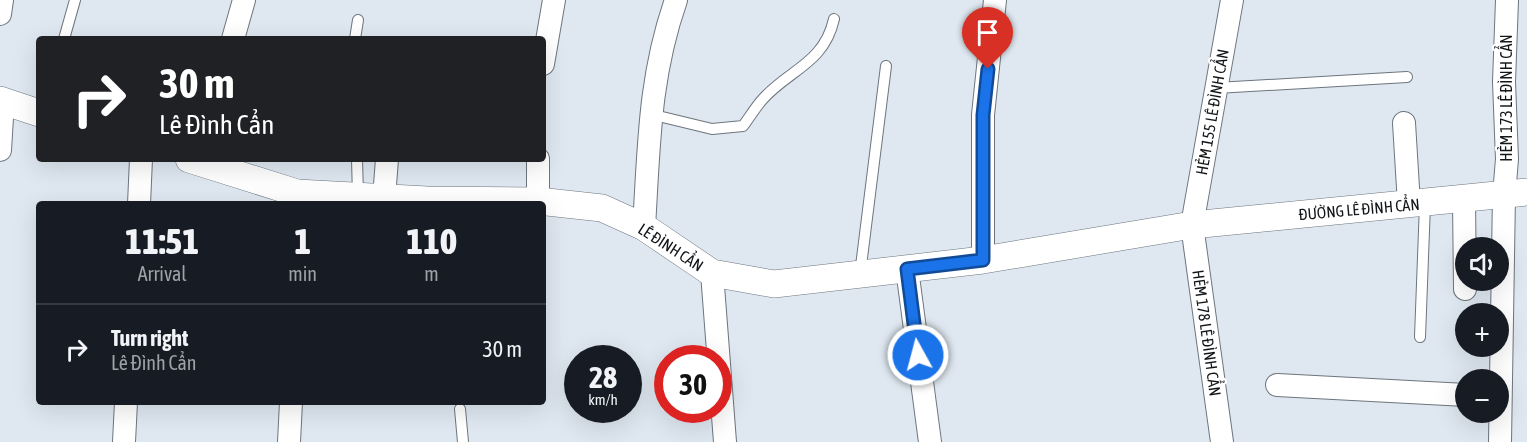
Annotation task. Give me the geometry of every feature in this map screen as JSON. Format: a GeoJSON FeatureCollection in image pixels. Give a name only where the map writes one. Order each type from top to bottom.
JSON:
{"type":"FeatureCollection","features":[{"type":"Feature","properties":{"kind":"street"},"geometry":{"type":"LineString","coordinates":[[0,14],[2,0]]}},
{"type":"Feature","properties":{"kind":"street"},"geometry":{"type":"LineString","coordinates":[[234,36],[244,0]]}},
{"type":"Feature","properties":{"kind":"street"},"geometry":{"type":"LineString","coordinates":[[546,47],[554,0]]}},
{"type":"Feature","properties":{"kind":"street"},"geometry":{"type":"LineString","coordinates":[[644,227],[650,114],[662,40],[676,0]]}},
{"type":"Feature","properties":{"kind":"street"},"geometry":{"type":"LineString","coordinates":[[983,260],[983,115],[994,0]]}},
{"type":"Feature","properties":{"kind":"street","name":"HẺM 155 LÊ ĐÌNH CẨN"},"geometry":{"type":"LineString","coordinates":[[1192,225],[1232,0]]}},
{"type":"Feature","properties":{"kind":"street","name":"HẺM 173 LÊ ĐÌNH CẨN"},"geometry":{"type":"LineString","coordinates":[[1502,369],[1515,194],[1507,159],[1504,81],[1507,0]]}},
{"type":"Feature","properties":{"kind":"street"},"geometry":{"type":"LineString","coordinates":[[0,150],[2,101],[36,112]]}},
{"type":"Feature","properties":{"kind":"street"},"geometry":{"type":"LineString","coordinates":[[1404,123],[1417,204]]}},
{"type":"Feature","properties":{"kind":"street"},"geometry":{"type":"LineString","coordinates":[[139,201],[141,162]]}},
{"type":"Feature","properties":{"kind":"street","name":"LÊ ĐÌNH CẨN"},"geometry":{"type":"LineString","coordinates":[[200,162],[297,198],[538,201]]}},
{"type":"Feature","properties":{"kind":"street"},"geometry":{"type":"LineString","coordinates":[[384,199],[387,162]]}},
{"type":"Feature","properties":{"kind":"street"},"geometry":{"type":"LineString","coordinates":[[537,162],[538,201]]}},
{"type":"Feature","properties":{"kind":"street","name":"ĐƯỜNG LÊ ĐÌNH CẨN"},"geometry":{"type":"LineString","coordinates":[[1192,225],[1515,194]]}},
{"type":"Feature","properties":{"kind":"street"},"geometry":{"type":"LineString","coordinates":[[1464,199],[1464,237]]}},
{"type":"Feature","properties":{"kind":"street","name":"LÊ ĐÌNH CẨN"},"geometry":{"type":"LineString","coordinates":[[546,202],[602,208],[644,227],[712,273],[774,284],[983,260],[1192,225]]}},
{"type":"Feature","properties":{"kind":"street","name":"HẺM 178 LÊ ĐÌNH CẨN"},"geometry":{"type":"LineString","coordinates":[[1192,225],[1222,442]]}},
{"type":"Feature","properties":{"kind":"street"},"geometry":{"type":"LineString","coordinates":[[907,269],[930,442]]}},
{"type":"Feature","properties":{"kind":"street"},"geometry":{"type":"LineString","coordinates":[[712,273],[725,442]]}},
{"type":"Feature","properties":{"kind":"street"},"geometry":{"type":"LineString","coordinates":[[1277,385],[1455,393]]}},
{"type":"Feature","properties":{"kind":"street"},"geometry":{"type":"LineString","coordinates":[[124,442],[126,405]]}},
{"type":"Feature","properties":{"kind":"street"},"geometry":{"type":"LineString","coordinates":[[289,442],[291,405]]}},
{"type":"Feature","properties":{"kind":"street","name":"HẺM 173 LÊ ĐÌNH CẨN"},"geometry":{"type":"LineString","coordinates":[[1500,423],[1500,442]]}},
{"type":"Feature","properties":{"kind":"lane"},"geometry":{"type":"LineString","coordinates":[[65,36],[75,0]]}},
{"type":"Feature","properties":{"kind":"lane"},"geometry":{"type":"LineString","coordinates":[[650,114],[712,129],[743,126],[762,99],[801,69],[830,38],[834,19]]}},
{"type":"Feature","properties":{"kind":"lane"},"geometry":{"type":"LineString","coordinates":[[355,36],[358,20]]}},
{"type":"Feature","properties":{"kind":"lane"},"geometry":{"type":"LineString","coordinates":[[860,274],[886,66]]}},
{"type":"Feature","properties":{"kind":"lane"},"geometry":{"type":"LineString","coordinates":[[1216,88],[1407,77]]}},
{"type":"Feature","properties":{"kind":"lane"},"geometry":{"type":"LineString","coordinates":[[359,162],[384,199]]}},
{"type":"Feature","properties":{"kind":"lane"},"geometry":{"type":"LineString","coordinates":[[1417,204],[1420,338]]}},
{"type":"Feature","properties":{"kind":"lane"},"geometry":{"type":"LineString","coordinates":[[460,409],[463,442]]}},
{"type":"Feature","properties":{"kind":"route"},"geometry":{"type":"LineString","coordinates":[[918,355],[907,269],[983,260],[983,115],[988,69]]}}]}
